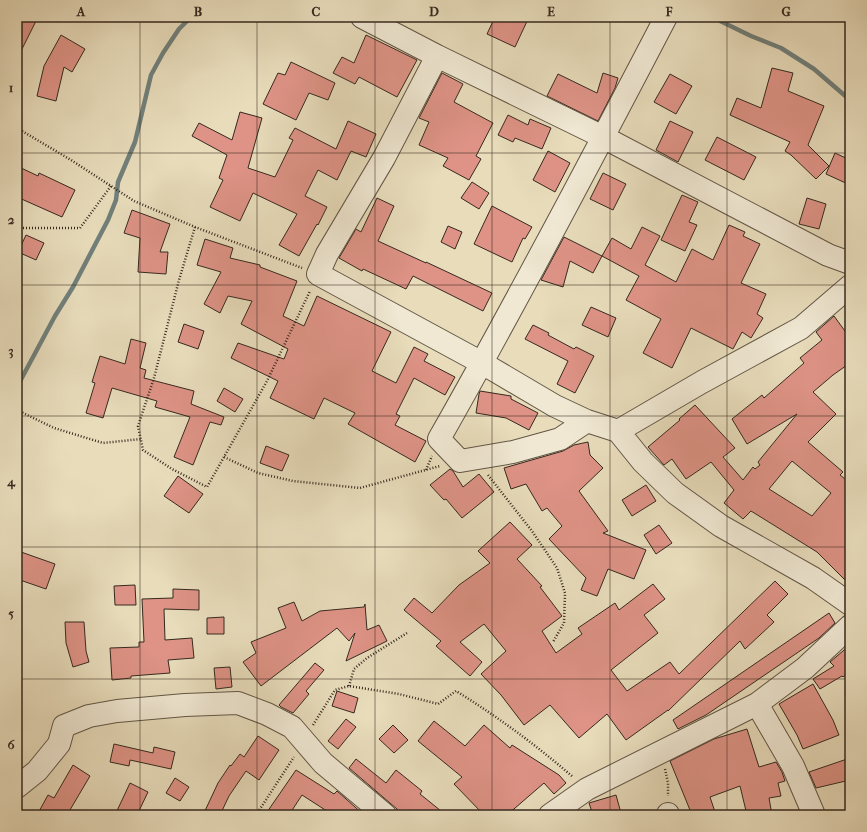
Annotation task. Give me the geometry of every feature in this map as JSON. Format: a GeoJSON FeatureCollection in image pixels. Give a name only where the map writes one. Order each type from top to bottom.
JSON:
{"type":"FeatureCollection","features":[{"type":"Feature","properties":{"kind":"street"},"geometry":{"type":"LineString","coordinates":[[362,17],[437,56],[603,137],[828,255],[850,263]]}},
{"type":"Feature","properties":{"kind":"street"},"geometry":{"type":"LineString","coordinates":[[588,421],[560,439],[513,452],[468,460],[440,440],[666,17]]}},
{"type":"Feature","properties":{"kind":"street"},"geometry":{"type":"LineString","coordinates":[[437,56],[384,158],[327,254],[318,274],[482,363],[555,406],[588,421],[618,431],[643,462],[675,493],[721,526],[813,578],[850,604]]}},
{"type":"Feature","properties":{"kind":"street"},"geometry":{"type":"LineString","coordinates":[[618,431],[702,382],[801,328],[850,286]]}},
{"type":"Feature","properties":{"kind":"street"},"geometry":{"type":"LineString","coordinates":[[550,815],[587,789],[757,704],[805,668],[850,626]]}},
{"type":"Feature","properties":{"kind":"street"},"geometry":{"type":"LineString","coordinates":[[17,787],[37,771],[59,744],[64,726],[89,716],[117,711],[185,705],[238,703],[267,714],[292,727],[323,763],[385,815]]}},
{"type":"Feature","properties":{"kind":"street"},"geometry":{"type":"LineString","coordinates":[[757,704],[793,766],[814,815]]}},
{"type":"Feature","properties":{"kind":"path"},"geometry":{"type":"LineString","coordinates":[[17,128],[71,160],[134,201],[195,227],[318,274],[267,381],[207,487],[172,469],[143,450],[138,426],[154,378],[179,280],[195,227]]}},
{"type":"Feature","properties":{"kind":"path"},"geometry":{"type":"LineString","coordinates":[[17,228],[80,228],[111,186]]}},
{"type":"Feature","properties":{"kind":"path"},"geometry":{"type":"LineString","coordinates":[[17,410],[54,428],[103,443],[141,440]]}},
{"type":"Feature","properties":{"kind":"path"},"geometry":{"type":"LineString","coordinates":[[224,457],[258,473],[293,481],[360,488],[395,477],[468,460],[532,531],[557,568],[565,593],[564,623],[553,642]]}},
{"type":"Feature","properties":{"kind":"path"},"geometry":{"type":"LineString","coordinates":[[349,686],[354,669],[367,658],[407,633]]}},
{"type":"Feature","properties":{"kind":"path"},"geometry":{"type":"LineString","coordinates":[[256,815],[335,690],[349,686],[399,694],[438,704],[456,691],[491,713],[540,749],[587,789]]}},
{"type":"Feature","properties":{"kind":"path"},"geometry":{"type":"LineString","coordinates":[[660,752],[668,783],[668,815]]}},
{"type":"Feature","properties":{"kind":"building"},"geometry":{"type":"Polygon","coordinates":[[[17,17],[27,17],[36,21],[17,59],[17,17]]]}},
{"type":"Feature","properties":{"kind":"building"},"geometry":{"type":"Polygon","coordinates":[[[495,17],[529,17],[515,47],[487,34],[495,17]]]}},
{"type":"Feature","properties":{"kind":"building"},"geometry":{"type":"Polygon","coordinates":[[[61,35],[85,49],[72,72],[64,67],[56,101],[37,96],[44,66],[61,35]]]}},
{"type":"Feature","properties":{"kind":"building"},"geometry":{"type":"Polygon","coordinates":[[[366,35],[417,60],[397,97],[359,77],[355,84],[333,73],[342,57],[354,63],[366,35]]]}},
{"type":"Feature","properties":{"kind":"building"},"geometry":{"type":"Polygon","coordinates":[[[291,62],[335,83],[328,100],[309,93],[296,120],[263,104],[278,73],[285,75],[291,62]]]}},
{"type":"Feature","properties":{"kind":"building"},"geometry":{"type":"Polygon","coordinates":[[[772,68],[793,73],[788,91],[824,106],[808,145],[829,166],[816,179],[785,151],[790,142],[730,115],[737,98],[761,108],[772,68]]]}},
{"type":"Feature","properties":{"kind":"building"},"geometry":{"type":"Polygon","coordinates":[[[442,73],[463,84],[454,102],[493,123],[476,156],[481,159],[469,180],[443,166],[448,158],[419,145],[429,122],[419,118],[442,73]]]}},
{"type":"Feature","properties":{"kind":"building"},"geometry":{"type":"Polygon","coordinates":[[[603,73],[618,78],[615,88],[598,121],[547,96],[558,74],[597,93],[603,73]]]}},
{"type":"Feature","properties":{"kind":"building"},"geometry":{"type":"Polygon","coordinates":[[[670,74],[692,86],[676,114],[654,102],[670,74]]]}},
{"type":"Feature","properties":{"kind":"building"},"geometry":{"type":"Polygon","coordinates":[[[240,112],[262,118],[248,168],[275,177],[293,140],[289,138],[295,128],[336,149],[348,121],[376,134],[366,157],[351,151],[337,180],[318,170],[305,196],[327,207],[299,256],[279,245],[297,214],[253,193],[240,221],[210,207],[223,180],[219,178],[227,155],[192,136],[199,123],[232,140],[240,112]]]}},
{"type":"Feature","properties":{"kind":"building"},"geometry":{"type":"Polygon","coordinates":[[[508,115],[528,125],[530,119],[551,128],[542,149],[515,138],[513,142],[498,135],[508,115]]]}},
{"type":"Feature","properties":{"kind":"building"},"geometry":{"type":"Polygon","coordinates":[[[670,121],[693,132],[678,162],[656,150],[670,121]]]}},
{"type":"Feature","properties":{"kind":"building"},"geometry":{"type":"Polygon","coordinates":[[[717,137],[756,157],[744,180],[705,160],[717,137]]]}},
{"type":"Feature","properties":{"kind":"building"},"geometry":{"type":"Polygon","coordinates":[[[548,151],[570,163],[555,192],[533,180],[548,151]]]}},
{"type":"Feature","properties":{"kind":"building"},"geometry":{"type":"Polygon","coordinates":[[[835,153],[850,160],[850,185],[826,174],[835,153]]]}},
{"type":"Feature","properties":{"kind":"building"},"geometry":{"type":"Polygon","coordinates":[[[17,166],[38,176],[39,173],[75,190],[62,217],[17,197],[17,166]]]}},
{"type":"Feature","properties":{"kind":"building"},"geometry":{"type":"Polygon","coordinates":[[[603,173],[626,184],[613,210],[590,199],[603,173]]]}},
{"type":"Feature","properties":{"kind":"building"},"geometry":{"type":"Polygon","coordinates":[[[472,182],[489,193],[479,209],[461,198],[472,182]]]}},
{"type":"Feature","properties":{"kind":"building"},"geometry":{"type":"Polygon","coordinates":[[[682,195],[698,202],[689,222],[697,225],[685,251],[661,240],[682,195]]]}},
{"type":"Feature","properties":{"kind":"building"},"geometry":{"type":"Polygon","coordinates":[[[377,198],[394,206],[378,241],[492,293],[483,311],[413,276],[406,289],[363,269],[362,271],[339,258],[356,229],[361,232],[377,198]]]}},
{"type":"Feature","properties":{"kind":"building"},"geometry":{"type":"Polygon","coordinates":[[[807,198],[826,204],[819,229],[799,224],[807,198]]]}},
{"type":"Feature","properties":{"kind":"building"},"geometry":{"type":"Polygon","coordinates":[[[492,206],[532,227],[525,239],[523,238],[512,262],[474,244],[492,206]]]}},
{"type":"Feature","properties":{"kind":"building"},"geometry":{"type":"Polygon","coordinates":[[[132,210],[170,224],[160,252],[168,252],[166,274],[138,272],[140,238],[124,233],[132,210]]]}},
{"type":"Feature","properties":{"kind":"building"},"geometry":{"type":"Polygon","coordinates":[[[729,225],[745,232],[743,236],[760,244],[741,283],[766,294],[757,314],[763,318],[751,338],[742,332],[733,349],[691,328],[672,368],[643,353],[661,319],[626,300],[639,276],[602,256],[612,238],[631,249],[642,227],[660,236],[645,265],[676,282],[692,249],[713,260],[729,225]]]}},
{"type":"Feature","properties":{"kind":"building"},"geometry":{"type":"Polygon","coordinates":[[[448,226],[462,232],[455,249],[441,242],[448,226]]]}},
{"type":"Feature","properties":{"kind":"building"},"geometry":{"type":"Polygon","coordinates":[[[26,235],[44,243],[36,260],[18,252],[26,235]]]}},
{"type":"Feature","properties":{"kind":"building"},"geometry":{"type":"Polygon","coordinates":[[[564,237],[602,256],[593,273],[570,261],[563,287],[541,280],[564,237]]]}},
{"type":"Feature","properties":{"kind":"building"},"geometry":{"type":"Polygon","coordinates":[[[205,239],[233,248],[230,258],[260,265],[260,267],[297,281],[283,316],[304,326],[317,296],[391,332],[372,371],[396,383],[414,347],[428,354],[424,361],[455,377],[445,395],[414,378],[396,414],[400,416],[395,425],[426,441],[415,462],[348,424],[355,413],[324,398],[314,419],[270,398],[278,381],[231,358],[238,343],[284,359],[288,349],[241,324],[252,301],[228,296],[220,313],[204,304],[221,272],[197,265],[205,239]]]}},
{"type":"Feature","properties":{"kind":"building"},"geometry":{"type":"Polygon","coordinates":[[[591,307],[616,318],[608,337],[582,325],[591,307]]]}},
{"type":"Feature","properties":{"kind":"building"},"geometry":{"type":"Polygon","coordinates":[[[834,316],[850,338],[850,363],[813,392],[836,414],[808,442],[843,472],[840,475],[850,483],[850,585],[817,552],[751,511],[743,519],[724,503],[734,490],[711,462],[686,479],[672,459],[664,465],[648,447],[695,405],[735,448],[723,457],[743,480],[753,467],[755,469],[760,465],[758,462],[797,414],[747,444],[732,419],[762,395],[764,398],[804,363],[800,358],[822,340],[816,332],[834,316]],[[792,461],[769,489],[812,516],[831,493],[792,461]]]}},
{"type":"Feature","properties":{"kind":"building"},"geometry":{"type":"Polygon","coordinates":[[[184,324],[204,331],[198,349],[178,342],[184,324]]]}},
{"type":"Feature","properties":{"kind":"building"},"geometry":{"type":"Polygon","coordinates":[[[533,325],[574,349],[576,347],[594,356],[575,393],[557,384],[568,361],[525,339],[533,325]]]}},
{"type":"Feature","properties":{"kind":"building"},"geometry":{"type":"Polygon","coordinates":[[[131,339],[146,343],[140,368],[146,370],[144,378],[194,391],[191,404],[224,417],[221,425],[210,422],[193,465],[174,457],[190,417],[155,407],[157,401],[112,388],[103,418],[86,413],[95,383],[92,382],[100,356],[125,364],[131,339]]]}},
{"type":"Feature","properties":{"kind":"building"},"geometry":{"type":"Polygon","coordinates":[[[224,388],[243,399],[235,412],[217,401],[224,388]]]}},
{"type":"Feature","properties":{"kind":"building"},"geometry":{"type":"Polygon","coordinates":[[[480,391],[511,396],[511,399],[538,413],[529,430],[506,418],[476,413],[480,391]]]}},
{"type":"Feature","properties":{"kind":"building"},"geometry":{"type":"Polygon","coordinates":[[[588,442],[590,455],[603,468],[579,491],[608,531],[603,533],[646,550],[634,579],[608,569],[597,596],[581,590],[586,578],[549,539],[562,526],[547,508],[542,511],[526,484],[511,489],[504,468],[563,451],[574,445],[588,442]]]}},
{"type":"Feature","properties":{"kind":"building"},"geometry":{"type":"Polygon","coordinates":[[[266,446],[289,455],[282,471],[260,463],[266,446]]]}},
{"type":"Feature","properties":{"kind":"building"},"geometry":{"type":"Polygon","coordinates":[[[450,469],[453,471],[463,487],[479,474],[494,492],[462,518],[446,499],[444,500],[430,485],[450,469]]]}},
{"type":"Feature","properties":{"kind":"building"},"geometry":{"type":"Polygon","coordinates":[[[178,476],[203,494],[189,513],[164,496],[178,476]]]}},
{"type":"Feature","properties":{"kind":"building"},"geometry":{"type":"Polygon","coordinates":[[[646,485],[656,501],[632,516],[622,500],[646,485]]]}},
{"type":"Feature","properties":{"kind":"building"},"geometry":{"type":"Polygon","coordinates":[[[510,522],[532,545],[517,559],[542,586],[540,587],[562,616],[542,631],[556,653],[582,634],[578,628],[615,603],[619,610],[653,584],[665,599],[644,615],[658,633],[611,670],[627,691],[670,662],[679,674],[775,581],[788,594],[767,615],[774,622],[745,649],[740,641],[668,711],[626,740],[607,714],[579,738],[550,705],[524,725],[501,695],[481,674],[506,651],[484,624],[460,642],[482,662],[470,676],[436,646],[441,641],[404,610],[414,598],[432,613],[459,585],[490,563],[478,551],[510,522]]]}},
{"type":"Feature","properties":{"kind":"building"},"geometry":{"type":"Polygon","coordinates":[[[659,525],[672,543],[656,554],[644,535],[659,525]]]}},
{"type":"Feature","properties":{"kind":"building"},"geometry":{"type":"Polygon","coordinates":[[[21,552],[55,564],[46,589],[17,579],[17,563],[21,552]]]}},
{"type":"Feature","properties":{"kind":"building"},"geometry":{"type":"Polygon","coordinates":[[[135,585],[136,605],[115,605],[114,586],[135,585]]]}},
{"type":"Feature","properties":{"kind":"building"},"geometry":{"type":"Polygon","coordinates":[[[173,589],[199,590],[199,610],[164,609],[165,640],[192,638],[194,658],[168,660],[170,673],[131,676],[131,678],[112,680],[110,648],[139,647],[139,642],[144,642],[142,599],[173,598],[173,589]]]}},
{"type":"Feature","properties":{"kind":"building"},"geometry":{"type":"Polygon","coordinates":[[[294,602],[302,621],[320,611],[364,607],[365,604],[367,630],[379,625],[387,641],[346,661],[355,633],[349,641],[337,628],[261,686],[243,662],[256,653],[251,642],[286,628],[278,608],[294,602]]]}},
{"type":"Feature","properties":{"kind":"building"},"geometry":{"type":"Polygon","coordinates":[[[829,613],[835,623],[819,638],[706,715],[678,729],[673,720],[829,613]]]}},
{"type":"Feature","properties":{"kind":"building"},"geometry":{"type":"Polygon","coordinates":[[[224,617],[224,634],[207,634],[207,618],[224,617]]]}},
{"type":"Feature","properties":{"kind":"building"},"geometry":{"type":"Polygon","coordinates":[[[65,622],[84,622],[86,651],[89,662],[73,667],[66,643],[65,622]]]}},
{"type":"Feature","properties":{"kind":"building"},"geometry":{"type":"Polygon","coordinates":[[[850,645],[850,671],[843,677],[842,676],[820,689],[813,679],[834,666],[830,662],[850,645]]]}},
{"type":"Feature","properties":{"kind":"building"},"geometry":{"type":"Polygon","coordinates":[[[315,663],[324,670],[306,691],[309,694],[293,713],[281,707],[279,705],[315,663]]]}},
{"type":"Feature","properties":{"kind":"building"},"geometry":{"type":"Polygon","coordinates":[[[230,667],[232,687],[216,689],[214,668],[230,667]]]}},
{"type":"Feature","properties":{"kind":"building"},"geometry":{"type":"Polygon","coordinates":[[[813,684],[833,720],[839,735],[803,749],[797,735],[779,704],[813,684]]]}},
{"type":"Feature","properties":{"kind":"building"},"geometry":{"type":"Polygon","coordinates":[[[337,691],[358,698],[354,713],[332,706],[337,691]]]}},
{"type":"Feature","properties":{"kind":"building"},"geometry":{"type":"Polygon","coordinates":[[[346,719],[356,727],[338,749],[328,741],[346,719]]]}},
{"type":"Feature","properties":{"kind":"building"},"geometry":{"type":"Polygon","coordinates":[[[434,721],[465,746],[484,725],[510,748],[512,745],[559,775],[566,783],[554,794],[544,783],[507,815],[484,815],[454,784],[462,777],[418,741],[434,721]]]}},
{"type":"Feature","properties":{"kind":"building"},"geometry":{"type":"Polygon","coordinates":[[[393,725],[408,740],[394,753],[379,739],[393,725]]]}},
{"type":"Feature","properties":{"kind":"building"},"geometry":{"type":"Polygon","coordinates":[[[747,729],[759,767],[776,762],[785,781],[778,783],[781,796],[769,798],[772,815],[747,815],[740,786],[710,797],[716,815],[692,815],[670,761],[714,739],[747,729]]]}},
{"type":"Feature","properties":{"kind":"building"},"geometry":{"type":"Polygon","coordinates":[[[258,736],[279,750],[259,780],[246,771],[229,796],[220,815],[203,815],[218,783],[230,765],[231,766],[240,754],[244,757],[258,736]]]}},
{"type":"Feature","properties":{"kind":"building"},"geometry":{"type":"Polygon","coordinates":[[[114,744],[153,753],[154,747],[175,752],[171,769],[130,760],[129,766],[110,762],[114,744]]]}},
{"type":"Feature","properties":{"kind":"building"},"geometry":{"type":"Polygon","coordinates":[[[850,758],[850,780],[816,788],[809,772],[850,758]]]}},
{"type":"Feature","properties":{"kind":"building"},"geometry":{"type":"Polygon","coordinates":[[[356,759],[386,783],[396,770],[422,791],[420,794],[446,815],[404,815],[349,768],[356,759]]]}},
{"type":"Feature","properties":{"kind":"building"},"geometry":{"type":"Polygon","coordinates":[[[73,765],[90,776],[67,815],[37,815],[48,795],[54,798],[73,765]]]}},
{"type":"Feature","properties":{"kind":"building"},"geometry":{"type":"Polygon","coordinates":[[[296,770],[334,794],[337,791],[364,815],[333,815],[302,795],[289,815],[265,815],[296,770]]]}},
{"type":"Feature","properties":{"kind":"building"},"geometry":{"type":"Polygon","coordinates":[[[175,778],[189,787],[180,801],[166,793],[175,778]]]}},
{"type":"Feature","properties":{"kind":"building"},"geometry":{"type":"Polygon","coordinates":[[[130,783],[148,792],[137,815],[115,815],[130,783]]]}},
{"type":"Feature","properties":{"kind":"building"},"geometry":{"type":"Polygon","coordinates":[[[616,795],[621,813],[613,815],[593,815],[589,803],[616,795]]]}},
{"type":"Feature","properties":{"kind":"waterway"},"geometry":{"type":"LineString","coordinates":[[17,387],[55,316],[73,287],[108,220],[116,200],[118,182],[135,142],[151,75],[179,29],[191,17]]}},
{"type":"Feature","properties":{"kind":"waterway"},"geometry":{"type":"LineString","coordinates":[[712,17],[751,36],[781,48],[814,69],[850,100]]}}]}
